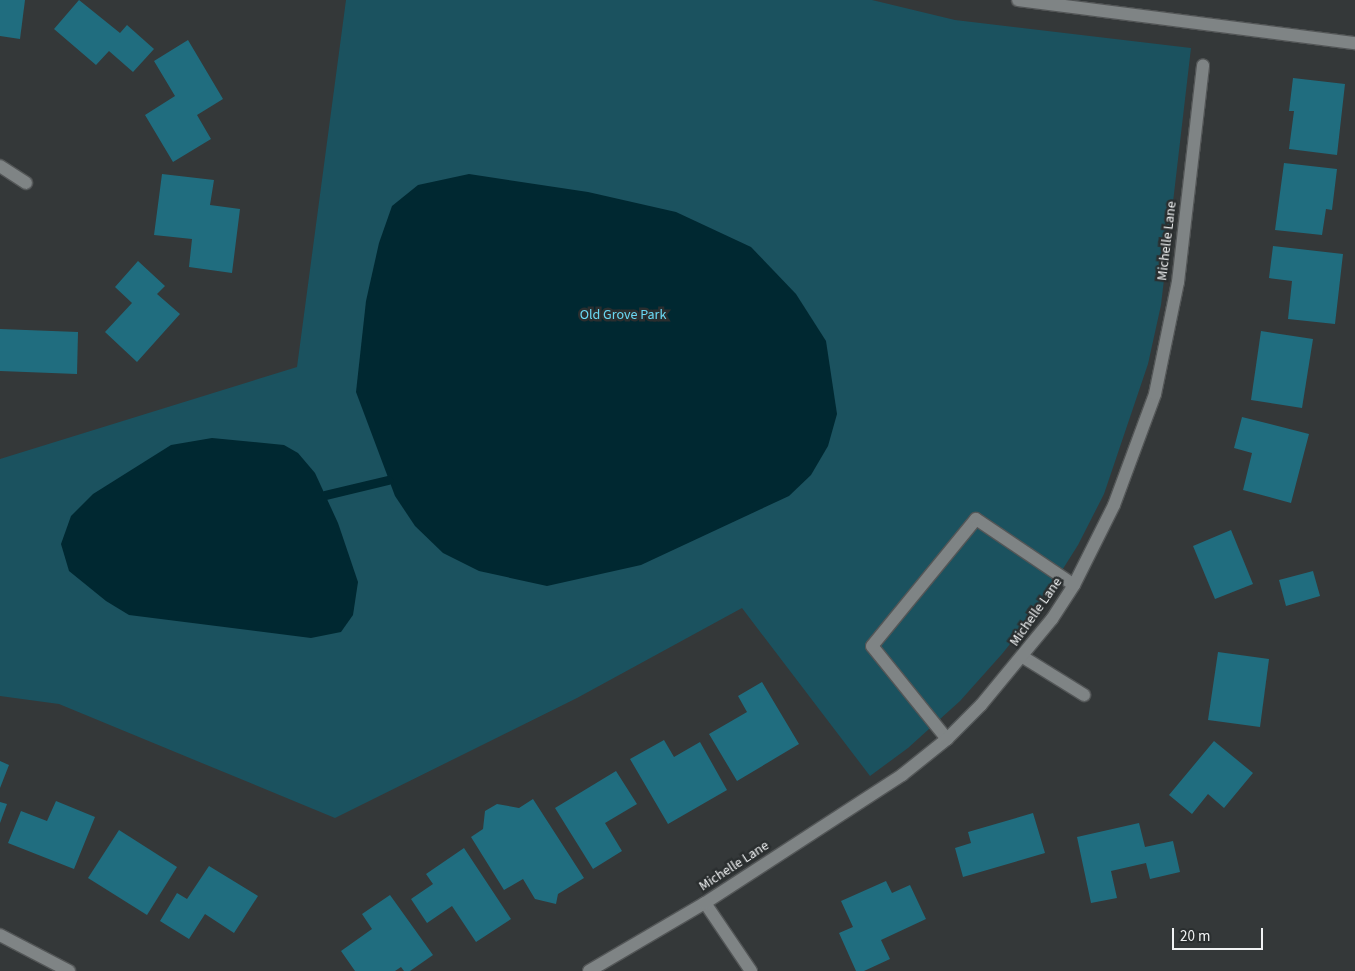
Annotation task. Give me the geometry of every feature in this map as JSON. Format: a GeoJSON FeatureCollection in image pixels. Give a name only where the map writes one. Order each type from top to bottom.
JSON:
{"type":"FeatureCollection","features":[{"type":"Feature","properties":{"kind":"street"},"geometry":{"type":"LineString","coordinates":[[1018,0],[1355,43]]}},
{"type":"Feature","properties":{"kind":"street","name":"Michelle Lane"},"geometry":{"type":"LineString","coordinates":[[589,971],[705,903],[902,775],[947,739],[1023,657],[1074,586],[1135,454],[1169,339],[1203,66]]}},
{"type":"Feature","properties":{"kind":"street"},"geometry":{"type":"LineString","coordinates":[[0,166],[26,184]]}},
{"type":"Feature","properties":{"kind":"street"},"geometry":{"type":"LineString","coordinates":[[947,739],[872,646],[970,526],[976,519],[1074,586]]}},
{"type":"Feature","properties":{"kind":"street"},"geometry":{"type":"LineString","coordinates":[[1023,657],[1084,695]]}},
{"type":"Feature","properties":{"kind":"street"},"geometry":{"type":"LineString","coordinates":[[705,903],[751,971]]}},
{"type":"Feature","properties":{"kind":"street"},"geometry":{"type":"LineString","coordinates":[[0,935],[69,971]]}},
{"type":"Feature","properties":{"kind":"green space","name":"Old Grove Park"},"geometry":{"type":"Polygon","coordinates":[[[346,0],[872,0],[955,20],[1191,48],[1161,305],[1148,364],[1104,494],[1078,545],[1037,610],[1002,654],[960,701],[908,748],[870,776],[742,608],[577,698],[335,818],[59,704],[0,696],[0,459],[297,367],[346,0]]]}},
{"type":"Feature","properties":{"kind":"shaded area"},"geometry":{"type":"Polygon","coordinates":[[[469,174],[588,192],[676,212],[751,247],[796,294],[826,341],[837,414],[828,446],[811,475],[789,496],[641,565],[547,586],[479,571],[443,553],[415,526],[395,496],[356,392],[366,301],[379,243],[392,206],[418,185],[469,174]]]}},
{"type":"Feature","properties":{"kind":"shaded area"},"geometry":{"type":"Polygon","coordinates":[[[212,438],[284,445],[298,453],[315,473],[338,523],[358,582],[353,615],[341,632],[311,638],[129,615],[106,601],[69,571],[61,544],[71,516],[93,494],[171,445],[212,438]]]}},
{"type":"Feature","properties":{"kind":"building"},"geometry":{"type":"Polygon","coordinates":[[[0,0],[25,0],[20,39],[0,36],[0,0]]]}},
{"type":"Feature","properties":{"kind":"building"},"geometry":{"type":"Polygon","coordinates":[[[79,0],[120,33],[127,25],[154,49],[133,72],[109,51],[96,65],[54,29],[79,0]]]}},
{"type":"Feature","properties":{"kind":"building"},"geometry":{"type":"Polygon","coordinates":[[[188,40],[223,99],[197,115],[211,139],[173,162],[145,115],[175,96],[154,61],[188,40]]]}},
{"type":"Feature","properties":{"kind":"building"},"geometry":{"type":"Polygon","coordinates":[[[1293,78],[1345,84],[1337,155],[1289,149],[1294,111],[1289,111],[1293,78]]]}},
{"type":"Feature","properties":{"kind":"building"},"geometry":{"type":"Polygon","coordinates":[[[1284,163],[1337,169],[1332,210],[1326,209],[1322,235],[1275,230],[1284,163]]]}},
{"type":"Feature","properties":{"kind":"building"},"geometry":{"type":"Polygon","coordinates":[[[162,174],[214,180],[210,205],[240,209],[232,273],[189,267],[192,239],[154,235],[162,174]]]}},
{"type":"Feature","properties":{"kind":"building"},"geometry":{"type":"Polygon","coordinates":[[[1273,246],[1343,254],[1335,324],[1288,319],[1292,281],[1269,278],[1273,246]]]}},
{"type":"Feature","properties":{"kind":"building"},"geometry":{"type":"Polygon","coordinates":[[[138,261],[165,286],[157,294],[180,314],[137,362],[105,332],[132,303],[115,287],[138,261]]]}},
{"type":"Feature","properties":{"kind":"building"},"geometry":{"type":"Polygon","coordinates":[[[0,329],[78,332],[77,374],[0,371],[0,329]]]}},
{"type":"Feature","properties":{"kind":"building"},"geometry":{"type":"Polygon","coordinates":[[[1261,331],[1313,339],[1302,408],[1251,400],[1261,331]]]}},
{"type":"Feature","properties":{"kind":"building"},"geometry":{"type":"Polygon","coordinates":[[[1242,417],[1309,434],[1291,503],[1243,490],[1252,453],[1234,448],[1242,417]]]}},
{"type":"Feature","properties":{"kind":"building"},"geometry":{"type":"Polygon","coordinates":[[[1231,530],[1253,584],[1215,599],[1193,546],[1231,530]]]}},
{"type":"Feature","properties":{"kind":"building"},"geometry":{"type":"Polygon","coordinates":[[[1313,571],[1320,596],[1286,606],[1279,580],[1313,571]]]}},
{"type":"Feature","properties":{"kind":"building"},"geometry":{"type":"Polygon","coordinates":[[[1218,652],[1269,659],[1260,727],[1208,720],[1218,652]]]}},
{"type":"Feature","properties":{"kind":"building"},"geometry":{"type":"Polygon","coordinates":[[[762,682],[799,744],[737,781],[709,734],[747,712],[738,696],[762,682]]]}},
{"type":"Feature","properties":{"kind":"building"},"geometry":{"type":"Polygon","coordinates":[[[664,740],[674,757],[700,742],[727,790],[668,824],[630,759],[664,740]]]}},
{"type":"Feature","properties":{"kind":"building"},"geometry":{"type":"Polygon","coordinates":[[[1214,741],[1253,773],[1224,808],[1208,794],[1192,814],[1169,795],[1214,741]]]}},
{"type":"Feature","properties":{"kind":"building"},"geometry":{"type":"Polygon","coordinates":[[[0,761],[9,765],[0,788],[0,761]]]}},
{"type":"Feature","properties":{"kind":"building"},"geometry":{"type":"Polygon","coordinates":[[[616,771],[637,804],[605,823],[622,851],[593,869],[555,808],[616,771]]]}},
{"type":"Feature","properties":{"kind":"building"},"geometry":{"type":"Polygon","coordinates":[[[533,799],[584,878],[558,894],[556,904],[535,899],[523,879],[504,890],[471,837],[483,829],[485,811],[497,804],[519,808],[533,799]]]}},
{"type":"Feature","properties":{"kind":"building"},"geometry":{"type":"Polygon","coordinates":[[[56,801],[95,817],[74,869],[8,843],[21,811],[47,821],[56,801]]]}},
{"type":"Feature","properties":{"kind":"building"},"geometry":{"type":"Polygon","coordinates":[[[0,802],[7,804],[0,823],[0,802]]]}},
{"type":"Feature","properties":{"kind":"building"},"geometry":{"type":"Polygon","coordinates":[[[1033,813],[1045,853],[963,877],[955,848],[971,843],[968,832],[1033,813]]]}},
{"type":"Feature","properties":{"kind":"building"},"geometry":{"type":"Polygon","coordinates":[[[1139,823],[1145,847],[1173,841],[1180,872],[1150,879],[1146,863],[1111,871],[1117,898],[1091,903],[1077,837],[1139,823]]]}},
{"type":"Feature","properties":{"kind":"building"},"geometry":{"type":"Polygon","coordinates":[[[119,830],[177,867],[147,915],[88,878],[119,830]]]}},
{"type":"Feature","properties":{"kind":"building"},"geometry":{"type":"Polygon","coordinates":[[[464,848],[511,919],[476,942],[452,906],[427,923],[411,899],[433,884],[426,874],[464,848]]]}},
{"type":"Feature","properties":{"kind":"building"},"geometry":{"type":"Polygon","coordinates":[[[209,866],[258,896],[234,933],[205,914],[189,939],[160,921],[177,893],[187,899],[209,866]]]}},
{"type":"Feature","properties":{"kind":"building"},"geometry":{"type":"Polygon","coordinates":[[[886,881],[892,893],[910,885],[926,919],[881,940],[890,959],[864,971],[856,971],[839,933],[853,927],[841,901],[886,881]]]}},
{"type":"Feature","properties":{"kind":"building"},"geometry":{"type":"Polygon","coordinates":[[[390,895],[433,955],[410,971],[404,971],[401,967],[395,971],[355,971],[341,951],[372,929],[362,914],[390,895]]]}},
{"type":"Feature","properties":{"kind":"waterway"},"geometry":{"type":"LineString","coordinates":[[325,495],[388,480]]}}]}
